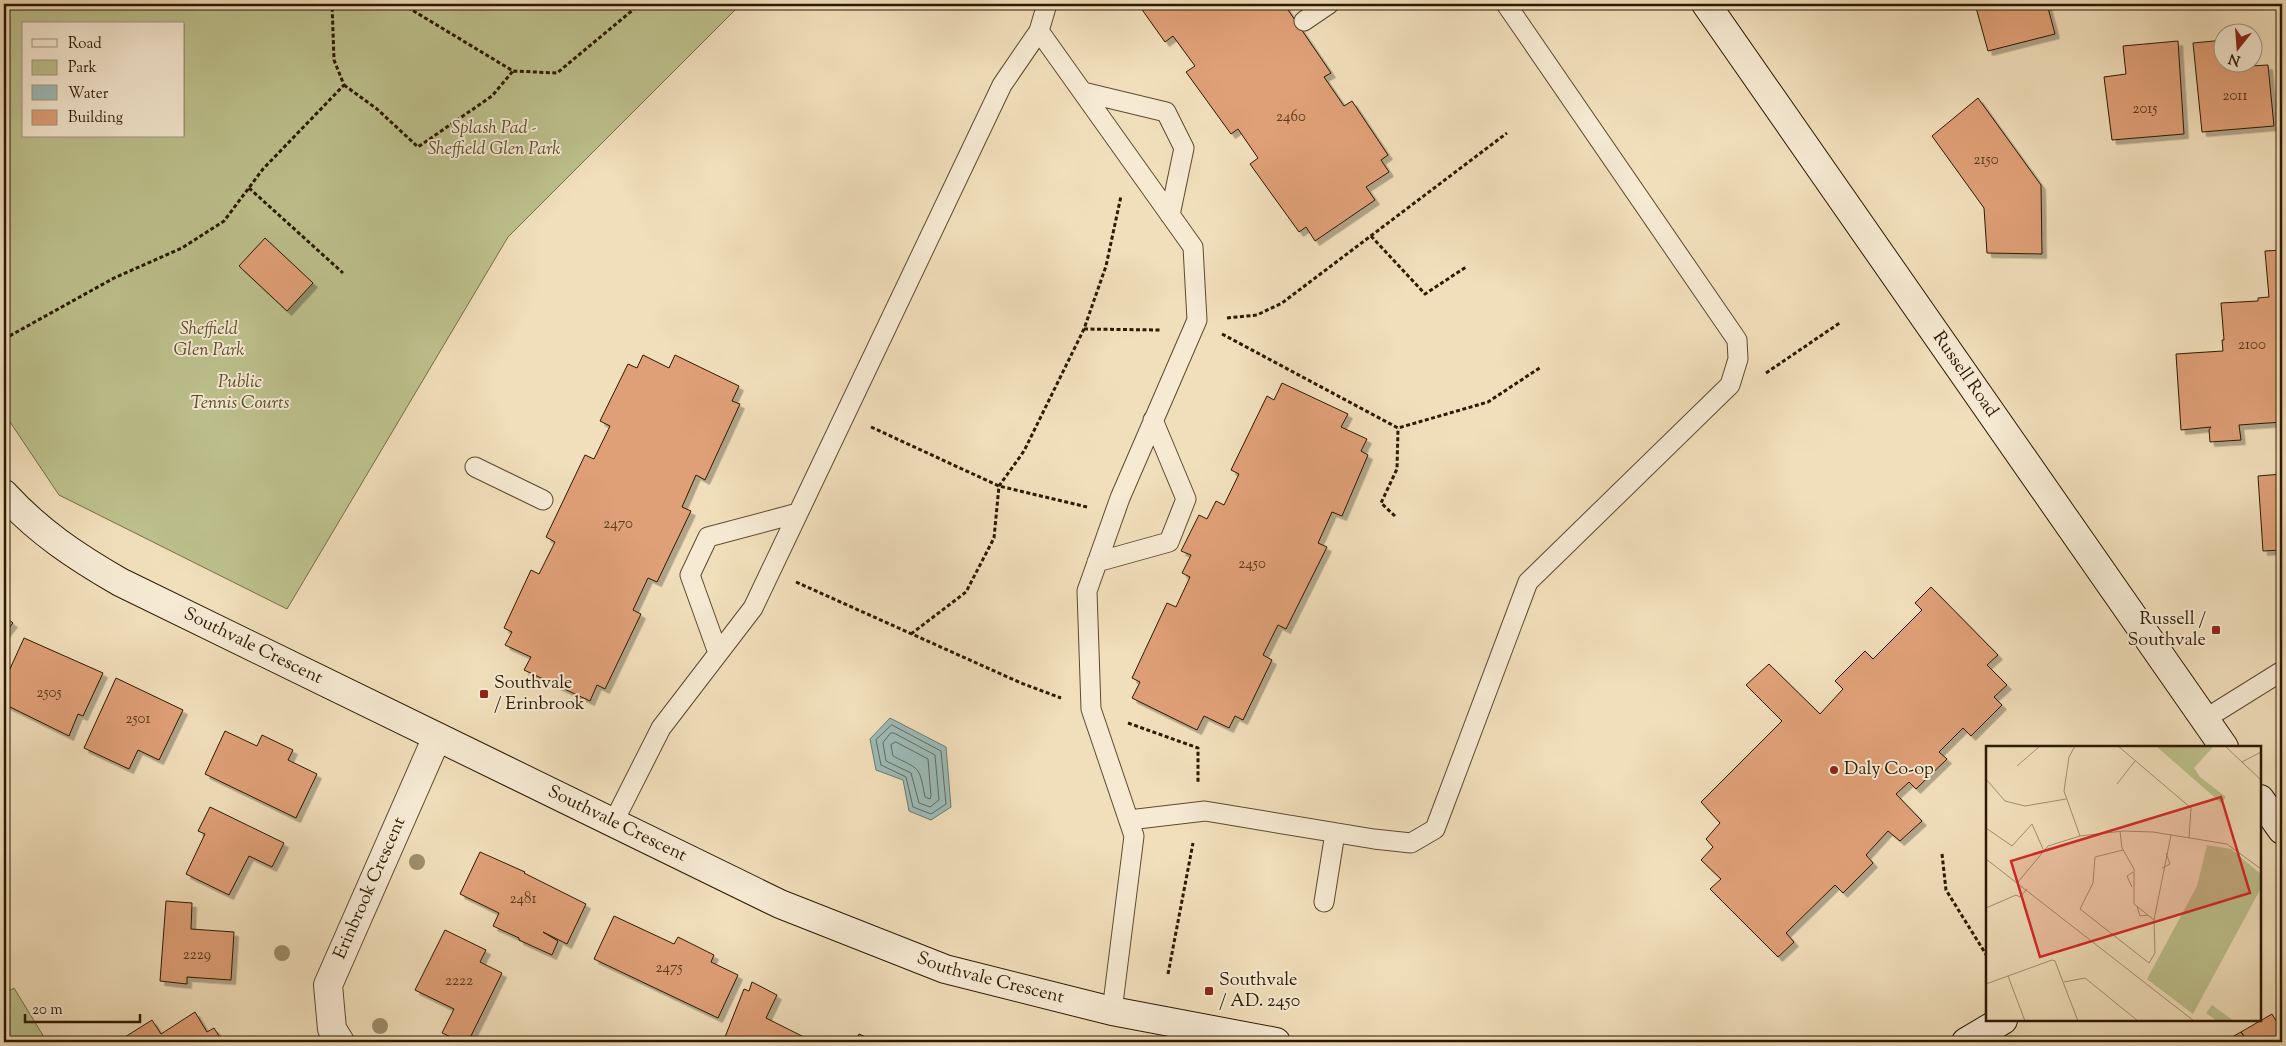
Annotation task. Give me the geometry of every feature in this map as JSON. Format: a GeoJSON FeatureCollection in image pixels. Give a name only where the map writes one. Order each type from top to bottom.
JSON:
{"type":"FeatureCollection","features":[{"type":"Feature","properties":{"kind":"street","name":"Russell Road"},"geometry":{"type":"LineString","coordinates":[[1706,4],[2223,746]]}},
{"type":"Feature","properties":{"kind":"street","name":"Southvale Crescent"},"geometry":{"type":"LineString","coordinates":[[4,494],[24,517],[50,538],[120,582],[780,904],[945,969],[1112,1011],[1276,1042]]}},
{"type":"Feature","properties":{"kind":"street","name":"Erinbrook Crescent"},"geometry":{"type":"LineString","coordinates":[[340,1042],[332,1029],[328,986],[437,737]]}},
{"type":"Feature","properties":{"kind":"street"},"geometry":{"type":"LineString","coordinates":[[1966,1042],[2001,1021]]}},
{"type":"Feature","properties":{"kind":"lane"},"geometry":{"type":"LineString","coordinates":[[613,823],[661,728],[753,608],[1002,85],[1039,31],[1047,4]]}},
{"type":"Feature","properties":{"kind":"lane"},"geometry":{"type":"LineString","coordinates":[[1304,20],[1329,4]]}},
{"type":"Feature","properties":{"kind":"lane"},"geometry":{"type":"LineString","coordinates":[[1129,820],[1205,811],[1335,833],[1411,843],[1435,829],[1528,582],[1730,386],[1738,359],[1737,340],[1506,4]]}},
{"type":"Feature","properties":{"kind":"lane"},"geometry":{"type":"LineString","coordinates":[[1039,31],[1193,247],[1194,325],[1114,513],[1088,591],[1091,709],[1134,836],[1112,1011]]}},
{"type":"Feature","properties":{"kind":"lane"},"geometry":{"type":"LineString","coordinates":[[1083,92],[1166,112],[1184,148],[1170,215]]}},
{"type":"Feature","properties":{"kind":"lane"},"geometry":{"type":"LineString","coordinates":[[1097,562],[1169,542],[1186,499],[1153,420]]}},
{"type":"Feature","properties":{"kind":"lane"},"geometry":{"type":"LineString","coordinates":[[475,467],[543,500]]}},
{"type":"Feature","properties":{"kind":"lane"},"geometry":{"type":"LineString","coordinates":[[718,653],[690,575],[708,537],[798,513]]}},
{"type":"Feature","properties":{"kind":"lane"},"geometry":{"type":"LineString","coordinates":[[2205,719],[2282,671]]}},
{"type":"Feature","properties":{"kind":"lane"},"geometry":{"type":"LineString","coordinates":[[1324,902],[1335,833]]}},
{"type":"Feature","properties":{"kind":"path"},"geometry":{"type":"LineString","coordinates":[[332,4],[334,60],[344,85],[376,109],[418,146],[492,96],[513,71]]}},
{"type":"Feature","properties":{"kind":"path"},"geometry":{"type":"LineString","coordinates":[[402,4],[513,71],[557,73],[640,4]]}},
{"type":"Feature","properties":{"kind":"path"},"geometry":{"type":"LineString","coordinates":[[4,339],[114,278],[182,248],[224,220],[263,170],[344,85]]}},
{"type":"Feature","properties":{"kind":"path"},"geometry":{"type":"LineString","coordinates":[[1084,330],[1194,325],[1257,315],[1282,304],[1508,133]]}},
{"type":"Feature","properties":{"kind":"path"},"geometry":{"type":"LineString","coordinates":[[911,634],[966,592],[994,538],[999,486],[1024,450],[1084,330],[1106,266],[1118,202],[1134,165]]}},
{"type":"Feature","properties":{"kind":"path"},"geometry":{"type":"LineString","coordinates":[[249,188],[343,273]]}},
{"type":"Feature","properties":{"kind":"path"},"geometry":{"type":"LineString","coordinates":[[1371,236],[1425,294],[1466,267]]}},
{"type":"Feature","properties":{"kind":"path"},"geometry":{"type":"LineString","coordinates":[[1730,386],[1765,374],[1841,322]]}},
{"type":"Feature","properties":{"kind":"path"},"geometry":{"type":"LineString","coordinates":[[1194,325],[1398,428],[1488,402],[1541,367]]}},
{"type":"Feature","properties":{"kind":"path"},"geometry":{"type":"LineString","coordinates":[[844,415],[999,486],[1114,513]]}},
{"type":"Feature","properties":{"kind":"path"},"geometry":{"type":"LineString","coordinates":[[1395,516],[1381,503],[1397,469],[1398,428]]}},
{"type":"Feature","properties":{"kind":"path"},"geometry":{"type":"LineString","coordinates":[[771,571],[1020,683],[1091,709]]}},
{"type":"Feature","properties":{"kind":"path"},"geometry":{"type":"LineString","coordinates":[[1942,854],[1946,890],[1986,954]]}},
{"type":"Feature","properties":{"kind":"green space","name":"Sheffield Glen Park"},"geometry":{"type":"Polygon","coordinates":[[[4,4],[741,4],[508,237],[287,609],[59,495],[4,413],[4,4]]]}},
{"type":"Feature","properties":{"kind":"green space"},"geometry":{"type":"Polygon","coordinates":[[[14,988],[47,1042],[4,1042],[4,994],[14,988]]]}},
{"type":"Feature","properties":{"kind":"water"},"geometry":{"type":"Polygon","coordinates":[[[890,718],[946,747],[951,807],[931,820],[909,811],[903,780],[876,770],[870,739],[890,718]]]}},
{"type":"Feature","properties":{"kind":"building"},"geometry":{"type":"Polygon","coordinates":[[[1138,4],[1284,4],[1331,73],[1324,77],[1344,106],[1352,101],[1388,155],[1381,160],[1389,172],[1366,187],[1375,200],[1315,241],[1306,227],[1299,232],[1250,164],[1258,158],[1238,129],[1231,134],[1186,72],[1195,66],[1173,36],[1165,42],[1138,4]]]}},
{"type":"Feature","properties":{"kind":"building"},"geometry":{"type":"Polygon","coordinates":[[[1975,4],[2047,4],[2055,34],[1988,51],[1975,4]]]}},
{"type":"Feature","properties":{"kind":"building"},"geometry":{"type":"Polygon","coordinates":[[[2178,41],[2184,134],[2112,140],[2104,77],[2126,74],[2123,46],[2178,41]]]}},
{"type":"Feature","properties":{"kind":"building"},"geometry":{"type":"Polygon","coordinates":[[[2214,41],[2214,72],[2264,72],[2264,65],[2268,65],[2274,126],[2202,132],[2193,43],[2214,41]]]}},
{"type":"Feature","properties":{"kind":"building"},"geometry":{"type":"Polygon","coordinates":[[[1978,98],[2041,185],[2042,254],[1987,253],[1984,208],[1932,136],[1978,98]]]}},
{"type":"Feature","properties":{"kind":"building"},"geometry":{"type":"Polygon","coordinates":[[[265,238],[313,283],[287,311],[239,266],[265,238]]]}},
{"type":"Feature","properties":{"kind":"building"},"geometry":{"type":"Polygon","coordinates":[[[2282,250],[2282,422],[2239,425],[2241,440],[2210,442],[2209,430],[2211,427],[2181,430],[2176,354],[2223,351],[2221,303],[2258,301],[2258,298],[2269,297],[2265,251],[2282,250]]]}},
{"type":"Feature","properties":{"kind":"building"},"geometry":{"type":"Polygon","coordinates":[[[643,355],[669,368],[675,355],[739,386],[732,401],[740,404],[705,480],[696,475],[682,507],[691,511],[657,582],[648,578],[633,610],[641,614],[605,689],[597,685],[590,701],[524,670],[531,657],[505,645],[512,632],[504,628],[531,570],[539,574],[555,542],[546,537],[585,455],[594,459],[610,426],[600,421],[628,364],[637,368],[643,355]]]}},
{"type":"Feature","properties":{"kind":"building"},"geometry":{"type":"Polygon","coordinates":[[[1282,383],[1348,414],[1341,427],[1367,439],[1361,451],[1368,455],[1342,516],[1332,512],[1318,543],[1327,547],[1286,629],[1278,625],[1263,655],[1272,660],[1243,720],[1235,716],[1229,728],[1204,716],[1197,730],[1132,698],[1140,682],[1132,678],[1167,603],[1176,607],[1190,577],[1182,573],[1191,555],[1181,551],[1199,515],[1207,519],[1216,501],[1224,505],[1239,474],[1231,470],[1267,396],[1274,400],[1282,383]]]}},
{"type":"Feature","properties":{"kind":"building"},"geometry":{"type":"Polygon","coordinates":[[[2282,474],[2282,550],[2263,551],[2258,476],[2282,474]]]}},
{"type":"Feature","properties":{"kind":"building","name":"Daly Co-op"},"geometry":{"type":"Polygon","coordinates":[[[1931,587],[1998,655],[1987,665],[2007,685],[1994,697],[2002,705],[1971,736],[1963,728],[1939,752],[1947,759],[1916,789],[1909,782],[1896,794],[1922,821],[1900,841],[1888,831],[1866,855],[1873,863],[1843,893],[1835,885],[1786,933],[1794,942],[1778,957],[1710,889],[1721,879],[1701,860],[1713,847],[1706,839],[1720,823],[1701,802],[1782,721],[1746,685],[1769,664],[1820,714],[1843,689],[1835,681],[1865,651],[1873,659],[1922,610],[1915,603],[1931,587]]]}},
{"type":"Feature","properties":{"kind":"building"},"geometry":{"type":"Polygon","coordinates":[[[4,616],[13,623],[4,634],[4,616]]]}},
{"type":"Feature","properties":{"kind":"building"},"geometry":{"type":"Polygon","coordinates":[[[24,638],[103,673],[83,716],[78,714],[69,736],[4,704],[4,682],[24,638]]]}},
{"type":"Feature","properties":{"kind":"building"},"geometry":{"type":"Polygon","coordinates":[[[116,678],[183,710],[159,760],[138,750],[129,769],[84,748],[116,678]]]}},
{"type":"Feature","properties":{"kind":"building"},"geometry":{"type":"Polygon","coordinates":[[[225,731],[257,746],[262,735],[293,750],[288,760],[317,774],[296,818],[205,774],[225,731]]]}},
{"type":"Feature","properties":{"kind":"building"},"geometry":{"type":"Polygon","coordinates":[[[210,807],[284,843],[272,867],[249,856],[229,895],[186,874],[205,834],[198,831],[210,807]]]}},
{"type":"Feature","properties":{"kind":"building"},"geometry":{"type":"Polygon","coordinates":[[[480,852],[525,872],[586,904],[567,944],[543,932],[558,941],[552,955],[519,940],[519,938],[493,926],[499,913],[460,894],[480,852]]]}},
{"type":"Feature","properties":{"kind":"building"},"geometry":{"type":"Polygon","coordinates":[[[166,901],[192,903],[191,929],[234,932],[231,980],[187,977],[187,984],[160,981],[166,901]]]}},
{"type":"Feature","properties":{"kind":"building"},"geometry":{"type":"Polygon","coordinates":[[[614,916],[674,944],[678,937],[714,955],[711,962],[738,975],[718,1018],[594,959],[614,916]]]}},
{"type":"Feature","properties":{"kind":"building"},"geometry":{"type":"Polygon","coordinates":[[[445,930],[486,950],[480,962],[502,973],[468,1042],[462,1042],[442,1033],[454,1009],[415,990],[445,930]]]}},
{"type":"Feature","properties":{"kind":"building"},"geometry":{"type":"Polygon","coordinates":[[[752,982],[777,995],[766,1018],[804,1037],[802,1042],[723,1042],[744,989],[749,991],[752,982]]]}},
{"type":"Feature","properties":{"kind":"building"},"geometry":{"type":"Polygon","coordinates":[[[195,1012],[207,1032],[214,1028],[223,1042],[117,1042],[152,1020],[161,1034],[195,1012]]]}},
{"type":"Feature","properties":{"kind":"building"},"geometry":{"type":"Polygon","coordinates":[[[2272,1014],[2282,1031],[2282,1042],[2248,1042],[2241,1032],[2272,1014]]]}},
{"type":"Feature","properties":{"kind":"building"},"geometry":{"type":"Polygon","coordinates":[[[2241,1032],[2248,1042],[2223,1042],[2241,1032]]]}},
{"type":"Feature","properties":{"kind":"building"},"geometry":{"type":"Polygon","coordinates":[[[859,1034],[877,1042],[855,1042],[859,1034]]]}},
{"type":"Feature","properties":{"kind":"place","name":"Russell / Southvale"},"geometry":{"type":"Point","coordinates":[2216,630]}},
{"type":"Feature","properties":{"kind":"place","name":"Southvale / Erinbrook"},"geometry":{"type":"Point","coordinates":[484,694]}},
{"type":"Feature","properties":{"kind":"place","name":"Daly Co-op"},"geometry":{"type":"Point","coordinates":[1834,770]}},
{"type":"Feature","properties":{"kind":"place","name":"Southvale / AD. 2450"},"geometry":{"type":"Point","coordinates":[1209,991]}},
{"type":"Feature","properties":{"kind":"park label","name":"Splash Pad - Sheffield Glen Park"},"geometry":{"type":"Point","coordinates":[494,139]}},
{"type":"Feature","properties":{"kind":"park label","name":"Public Tennis Courts"},"geometry":{"type":"Point","coordinates":[240,393]}}]}
